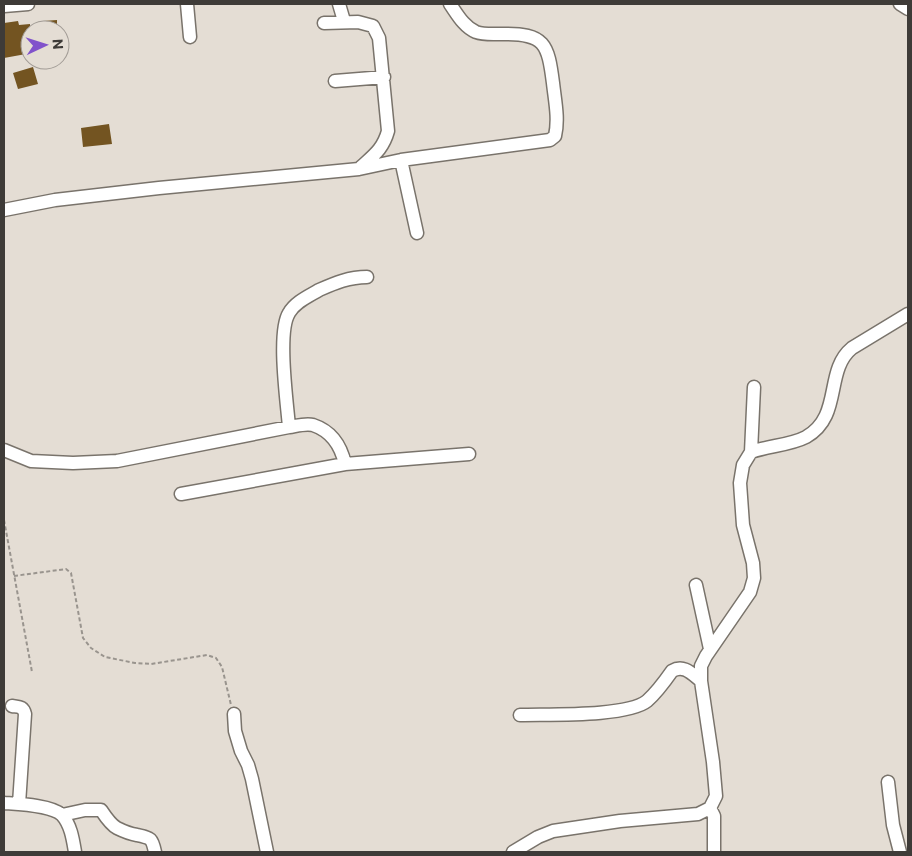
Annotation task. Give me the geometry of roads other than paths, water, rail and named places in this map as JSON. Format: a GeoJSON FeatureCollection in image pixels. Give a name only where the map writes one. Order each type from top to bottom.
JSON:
{"type":"FeatureCollection","features":[{"type":"Feature","properties":{"kind":"street"},"geometry":{"type":"LineString","coordinates":[[4,6],[28,4]]}},
{"type":"Feature","properties":{"kind":"street"},"geometry":{"type":"LineString","coordinates":[[187,4],[190,37]]}},
{"type":"Feature","properties":{"kind":"street"},"geometry":{"type":"LineString","coordinates":[[339,4],[344,21]]}},
{"type":"Feature","properties":{"kind":"street"},"geometry":{"type":"LineString","coordinates":[[4,210],[55,200],[359,169],[401,160],[550,140],[555,136],[557,118],[550,62],[542,44],[530,35],[483,34],[474,31],[467,26],[450,4]]}},
{"type":"Feature","properties":{"kind":"street"},"geometry":{"type":"LineString","coordinates":[[900,4],[908,10]]}},
{"type":"Feature","properties":{"kind":"street"},"geometry":{"type":"LineString","coordinates":[[324,23],[344,21],[373,26],[379,38],[388,132],[385,143],[379,152],[359,169]]}},
{"type":"Feature","properties":{"kind":"street"},"geometry":{"type":"LineString","coordinates":[[335,81],[384,77]]}},
{"type":"Feature","properties":{"kind":"street"},"geometry":{"type":"LineString","coordinates":[[401,160],[417,232]]}},
{"type":"Feature","properties":{"kind":"street"},"geometry":{"type":"LineString","coordinates":[[289,427],[284,342],[284,323],[289,311],[306,297],[334,283],[354,277],[367,277]]}},
{"type":"Feature","properties":{"kind":"street"},"geometry":{"type":"LineString","coordinates":[[751,452],[768,446],[791,442],[806,436],[816,429],[829,411],[837,375],[845,354],[908,314]]}},
{"type":"Feature","properties":{"kind":"street"},"geometry":{"type":"LineString","coordinates":[[513,852],[538,837],[553,831],[620,821],[698,814],[710,808],[716,796],[701,681],[701,666],[750,592],[754,578],[753,564],[744,525],[740,484],[743,465],[751,452],[754,388]]}},
{"type":"Feature","properties":{"kind":"street"},"geometry":{"type":"LineString","coordinates":[[4,450],[31,460],[73,463],[117,461],[312,424],[332,437],[342,450],[345,464]]}},
{"type":"Feature","properties":{"kind":"street"},"geometry":{"type":"LineString","coordinates":[[181,494],[345,464],[469,454]]}},
{"type":"Feature","properties":{"kind":"street"},"geometry":{"type":"LineString","coordinates":[[696,584],[710,650]]}},
{"type":"Feature","properties":{"kind":"street"},"geometry":{"type":"LineString","coordinates":[[520,714],[604,712],[630,708],[646,702],[672,671],[677,668],[684,669],[701,681]]}},
{"type":"Feature","properties":{"kind":"street"},"geometry":{"type":"LineString","coordinates":[[12,706],[21,707],[24,709],[25,714],[19,804]]}},
{"type":"Feature","properties":{"kind":"street"},"geometry":{"type":"LineString","coordinates":[[234,714],[235,731],[252,779],[267,852]]}},
{"type":"Feature","properties":{"kind":"street"},"geometry":{"type":"LineString","coordinates":[[888,782],[893,825],[900,852]]}},
{"type":"Feature","properties":{"kind":"street"},"geometry":{"type":"LineString","coordinates":[[4,803],[57,811],[62,815],[70,828],[76,852]]}},
{"type":"Feature","properties":{"kind":"street"},"geometry":{"type":"LineString","coordinates":[[710,808],[714,816],[714,852]]}},
{"type":"Feature","properties":{"kind":"street"},"geometry":{"type":"LineString","coordinates":[[62,815],[85,810],[100,810],[115,827],[135,835],[151,838],[155,852]]}}]}
